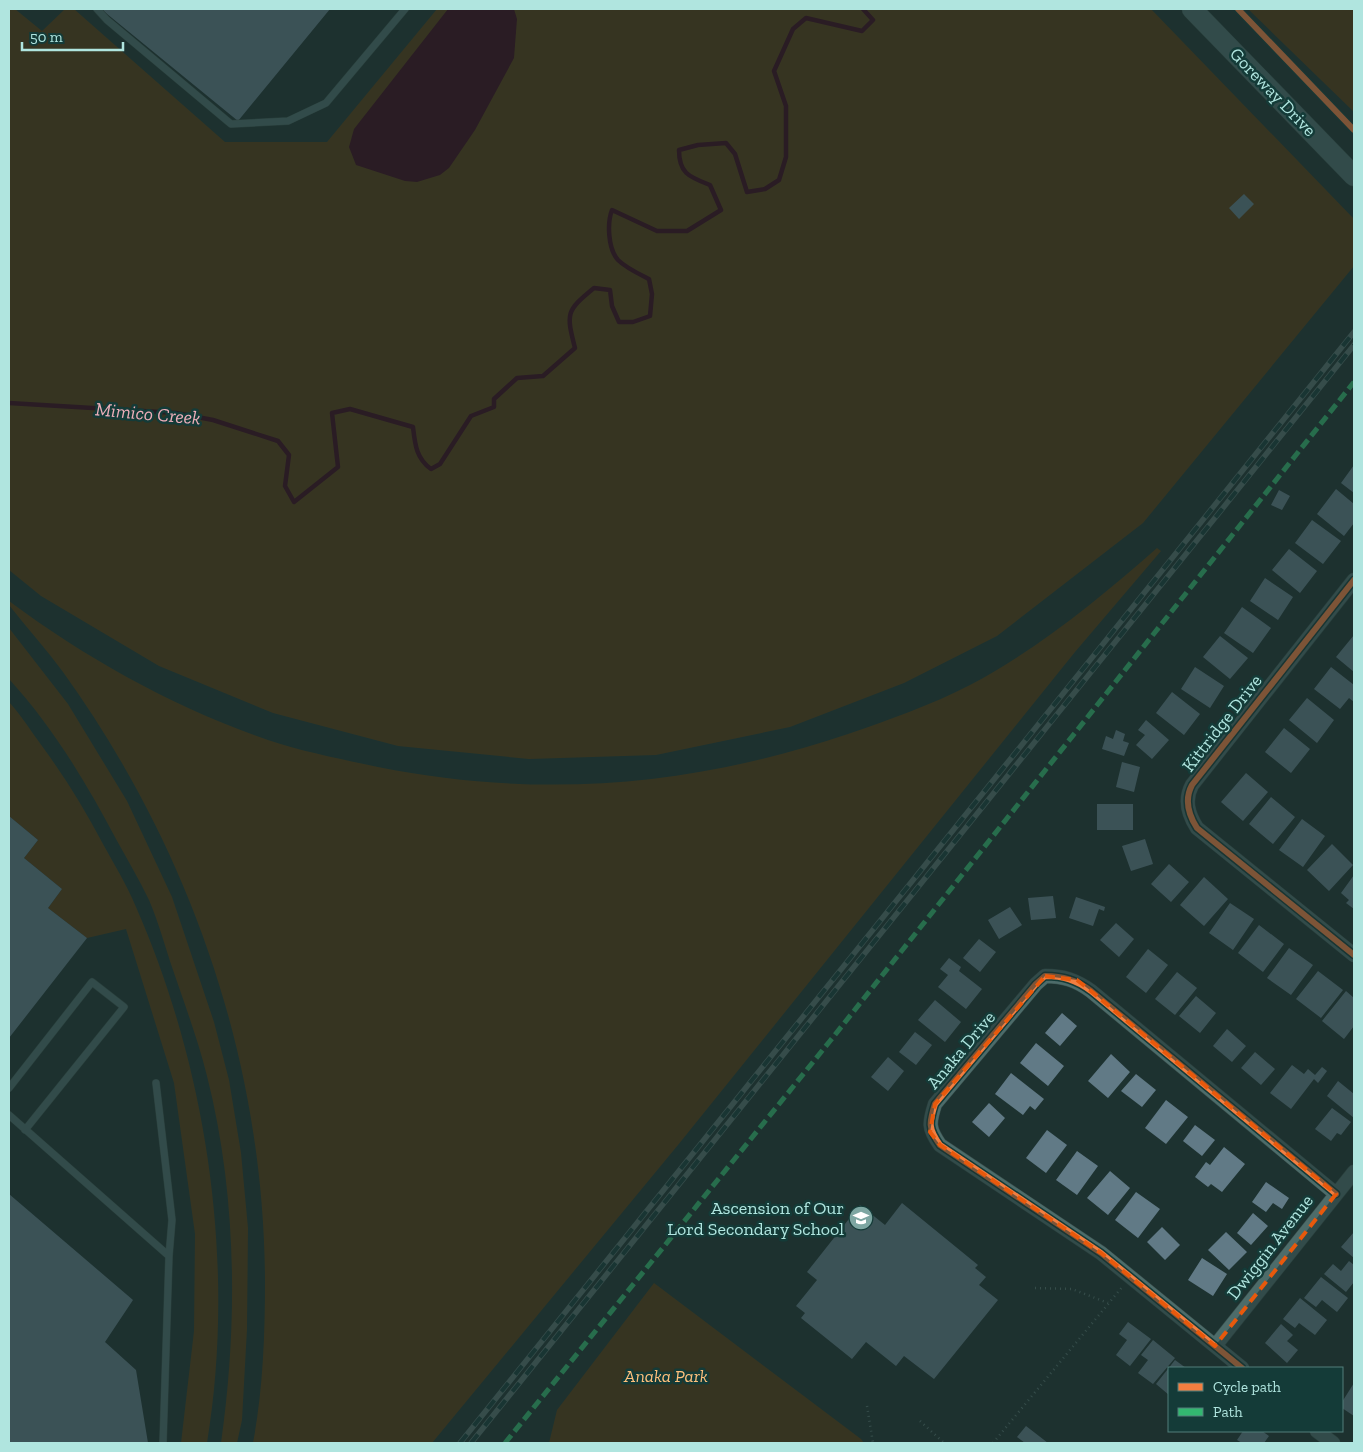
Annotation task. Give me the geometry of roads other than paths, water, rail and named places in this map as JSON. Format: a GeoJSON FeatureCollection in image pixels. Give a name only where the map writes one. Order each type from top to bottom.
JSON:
{"type":"FeatureCollection","features":[{"type":"Feature","properties":{"kind":"main road","name":"Goreway Drive"},"geometry":{"type":"LineString","coordinates":[[1192,9],[1348,170]]}},
{"type":"Feature","properties":{"kind":"street","name":"Kittridge Drive"},"geometry":{"type":"LineString","coordinates":[[1354,580],[1192,785],[1188,793],[1188,805],[1191,819],[1197,828],[1354,955]]}},
{"type":"Feature","properties":{"kind":"street","name":"Anaka Drive"},"geometry":{"type":"LineString","coordinates":[[1241,1367],[1081,1238],[940,1145],[930,1132],[930,1118],[935,1104],[1044,976],[1059,976],[1077,980],[1336,1194]]}},
{"type":"Feature","properties":{"kind":"street","name":"Dwiggin Avenue"},"geometry":{"type":"LineString","coordinates":[[1215,1346],[1354,1172]]}},
{"type":"Feature","properties":{"kind":"street"},"geometry":{"type":"LineString","coordinates":[[1319,1432],[1333,1443]]}},
{"type":"Feature","properties":{"kind":"lane"},"geometry":{"type":"LineString","coordinates":[[97,9],[107,20],[231,124],[246,125],[288,122],[326,103],[405,9]]}},
{"type":"Feature","properties":{"kind":"lane"},"geometry":{"type":"LineString","coordinates":[[9,1088],[92,982],[124,1006],[25,1130]]}},
{"type":"Feature","properties":{"kind":"lane"},"geometry":{"type":"LineString","coordinates":[[156,1083],[172,1220],[169,1256],[163,1443]]}},
{"type":"Feature","properties":{"kind":"lane"},"geometry":{"type":"LineString","coordinates":[[9,1115],[169,1256]]}},
{"type":"Feature","properties":{"kind":"waterway","name":"Mimico Creek"},"geometry":{"type":"LineString","coordinates":[[9,403],[176,413],[213,420],[278,441],[289,455],[285,486],[294,502],[338,467],[332,413],[350,409],[413,427],[419,455],[431,469],[440,464],[471,416],[494,407],[494,399],[517,378],[543,376],[575,348],[570,327],[571,314],[578,302],[594,288],[610,290],[612,306],[619,322],[633,322],[650,316],[652,294],[649,279],[633,271],[618,260],[610,243],[610,215],[612,210],[657,231],[687,231],[721,210],[710,185],[691,177],[684,170],[679,150],[698,145],[726,143],[735,154],[747,192],[765,189],[779,180],[786,157],[786,106],[774,71],[793,29],[806,18],[862,31],[873,20],[863,9]]}},
{"type":"Feature","properties":{"kind":"railway"},"geometry":{"type":"LineString","coordinates":[[460,1443],[1354,332]]}},
{"type":"Feature","properties":{"kind":"railway"},"geometry":{"type":"LineString","coordinates":[[471,1443],[1354,345]]}},
{"type":"Feature","properties":{"kind":"place","name":"Ascension of Our Lord Secondary School"},"geometry":{"type":"Point","coordinates":[861,1218]}},
{"type":"Feature","properties":{"kind":"park label","name":"Anaka Park"},"geometry":{"type":"Point","coordinates":[666,1376]}}]}
